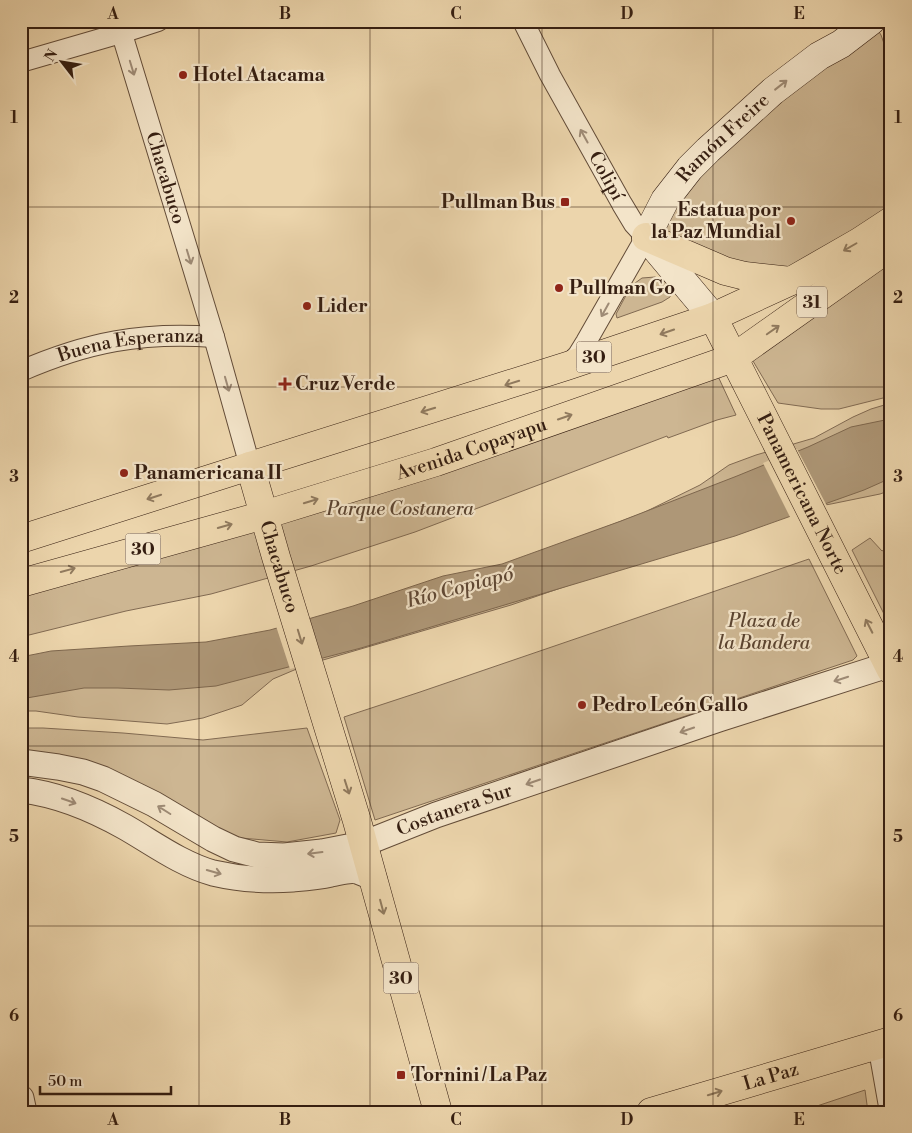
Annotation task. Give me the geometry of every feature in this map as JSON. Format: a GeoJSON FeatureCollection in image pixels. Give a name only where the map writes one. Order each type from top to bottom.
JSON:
{"type":"FeatureCollection","features":[{"type":"Feature","properties":{"kind":"highway","name":"31"},"geometry":{"type":"LineString","coordinates":[[713,317],[791,282],[891,221]]}},
{"type":"Feature","properties":{"kind":"highway"},"geometry":{"type":"LineString","coordinates":[[646,237],[725,271],[745,276],[791,282]]}},
{"type":"Feature","properties":{"kind":"highway","name":"Avenida Copayapu"},"geometry":{"type":"LineString","coordinates":[[21,583],[264,515],[436,462],[733,358],[891,246]]}},
{"type":"Feature","properties":{"kind":"highway","name":"Panamericana Norte"},"geometry":{"type":"LineString","coordinates":[[713,317],[890,666]]}},
{"type":"Feature","properties":{"kind":"highway","name":"30"},"geometry":{"type":"LineString","coordinates":[[21,540],[567,366],[713,317]]}},
{"type":"Feature","properties":{"kind":"highway","name":"Chacabuco"},"geometry":{"type":"LineString","coordinates":[[250,466],[374,880],[438,1112]]}},
{"type":"Feature","properties":{"kind":"highway","name":"La Paz"},"geometry":{"type":"LineString","coordinates":[[651,1112],[884,1043]]}},
{"type":"Feature","properties":{"kind":"main road","name":"Ramón Freire"},"geometry":{"type":"LineString","coordinates":[[646,237],[665,200],[690,168],[708,150],[773,91],[819,56],[841,44],[871,21]]}},
{"type":"Feature","properties":{"kind":"main road","name":"Colipí"},"geometry":{"type":"LineString","coordinates":[[646,237],[713,317]]}},
{"type":"Feature","properties":{"kind":"street"},"geometry":{"type":"LineString","coordinates":[[21,62],[120,27],[158,21]]}},
{"type":"Feature","properties":{"kind":"street","name":"Colipí"},"geometry":{"type":"LineString","coordinates":[[523,21],[550,75],[622,204],[634,224],[646,237]]}},
{"type":"Feature","properties":{"kind":"street","name":"Chacabuco"},"geometry":{"type":"LineString","coordinates":[[120,27],[214,337],[250,466]]}},
{"type":"Feature","properties":{"kind":"street","name":"Ramón Freire"},"geometry":{"type":"LineString","coordinates":[[567,366],[578,355],[586,342],[646,237]]}},
{"type":"Feature","properties":{"kind":"street","name":"Buena Esperanza"},"geometry":{"type":"LineString","coordinates":[[21,371],[73,351],[128,339],[157,336],[214,337]]}},
{"type":"Feature","properties":{"kind":"street","name":"Costanera Sur"},"geometry":{"type":"LineString","coordinates":[[21,762],[84,772],[104,779],[154,804],[213,840],[257,855],[284,856],[322,852],[363,844],[436,815],[719,719],[890,666]]}},
{"type":"Feature","properties":{"kind":"street"},"geometry":{"type":"LineString","coordinates":[[21,790],[65,799],[87,808],[125,827],[185,862],[211,872],[236,878],[272,880],[317,877],[355,870],[374,880]]}},
{"type":"Feature","properties":{"kind":"street"},"geometry":{"type":"LineString","coordinates":[[884,1043],[890,1112]]}},
{"type":"Feature","properties":{"kind":"street"},"geometry":{"type":"LineString","coordinates":[[21,1098],[24,1112]]}},
{"type":"Feature","properties":{"kind":"green space"},"geometry":{"type":"Polygon","coordinates":[[[874,24],[881,35],[891,63],[891,207],[853,232],[777,274],[684,245],[665,229],[684,189],[729,138],[874,24]]]}},
{"type":"Feature","properties":{"kind":"green space"},"geometry":{"type":"Polygon","coordinates":[[[891,261],[891,396],[839,409],[821,409],[778,403],[750,356],[891,261]]]}},
{"type":"Feature","properties":{"kind":"green space"},"geometry":{"type":"Polygon","coordinates":[[[655,277],[666,282],[671,290],[670,297],[662,302],[617,318],[616,314],[631,286],[642,278],[655,277]]]}},
{"type":"Feature","properties":{"kind":"green space","name":"Parque Costanera"},"geometry":{"type":"Polygon","coordinates":[[[716,372],[736,415],[668,438],[667,436],[415,532],[311,566],[211,594],[126,611],[21,637],[21,596],[716,372]]]}},
{"type":"Feature","properties":{"kind":"green space"},"geometry":{"type":"Polygon","coordinates":[[[891,403],[891,490],[880,494],[783,512],[511,605],[306,665],[273,679],[242,705],[203,718],[167,724],[21,711],[21,662],[215,660],[465,580],[643,513],[700,485],[729,465],[814,438],[853,417],[891,403]]]}},
{"type":"Feature","properties":{"kind":"green space"},"geometry":{"type":"Polygon","coordinates":[[[870,538],[882,551],[891,545],[891,628],[852,550],[870,538]]]}},
{"type":"Feature","properties":{"kind":"green space","name":"Plaza de la Bandera"},"geometry":{"type":"Polygon","coordinates":[[[809,559],[857,656],[853,660],[375,820],[344,717],[809,559]]]}},
{"type":"Feature","properties":{"kind":"green space"},"geometry":{"type":"Polygon","coordinates":[[[21,728],[123,733],[203,740],[307,728],[340,820],[336,833],[287,842],[241,838],[21,752],[21,728]]]}},
{"type":"Feature","properties":{"kind":"green space"},"geometry":{"type":"Polygon","coordinates":[[[865,1090],[868,1112],[799,1112],[865,1090]]]}},
{"type":"Feature","properties":{"kind":"water","name":"Río Copiapó"},"geometry":{"type":"Polygon","coordinates":[[[891,420],[891,478],[864,490],[735,536],[361,648],[216,686],[169,690],[84,688],[21,699],[21,657],[51,651],[206,642],[270,630],[353,606],[443,576],[502,564],[737,476],[851,427],[891,420]]]}},
{"type":"Feature","properties":{"kind":"pier"},"geometry":{"type":"Polygon","coordinates":[[[797,449],[827,506],[791,519],[763,463],[797,449]]]}},
{"type":"Feature","properties":{"kind":"pier"},"geometry":{"type":"Polygon","coordinates":[[[309,617],[323,661],[290,669],[276,626],[309,617]]]}},
{"type":"Feature","properties":{"kind":"place","name":"Hotel Atacama"},"geometry":{"type":"Point","coordinates":[183,75]}},
{"type":"Feature","properties":{"kind":"place","name":"Pullman Bus"},"geometry":{"type":"Point","coordinates":[565,202]}},
{"type":"Feature","properties":{"kind":"place","name":"Estatua por la Paz Mundial"},"geometry":{"type":"Point","coordinates":[791,221]}},
{"type":"Feature","properties":{"kind":"place","name":"Pullman Go"},"geometry":{"type":"Point","coordinates":[559,288]}},
{"type":"Feature","properties":{"kind":"place","name":"Lider"},"geometry":{"type":"Point","coordinates":[307,306]}},
{"type":"Feature","properties":{"kind":"place","name":"Cruz Verde"},"geometry":{"type":"Point","coordinates":[285,384]}},
{"type":"Feature","properties":{"kind":"place","name":"Panamericana II"},"geometry":{"type":"Point","coordinates":[124,473]}},
{"type":"Feature","properties":{"kind":"place","name":"Pedro León Gallo"},"geometry":{"type":"Point","coordinates":[582,705]}},
{"type":"Feature","properties":{"kind":"place","name":"Tornini / La Paz"},"geometry":{"type":"Point","coordinates":[401,1075]}}]}
